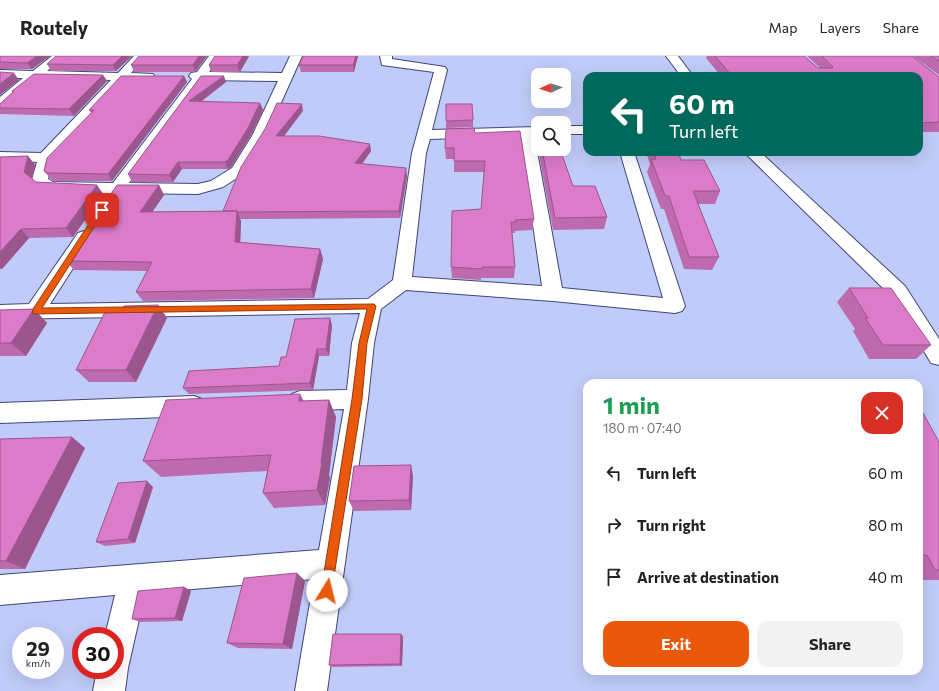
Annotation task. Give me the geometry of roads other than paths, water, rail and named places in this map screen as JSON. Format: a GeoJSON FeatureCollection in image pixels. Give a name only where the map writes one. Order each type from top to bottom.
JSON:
{"type":"FeatureCollection","features":[{"type":"Feature","properties":{"kind":"street"},"geometry":{"type":"LineString","coordinates":[[0,103],[58,56]]}},
{"type":"Feature","properties":{"kind":"street"},"geometry":{"type":"LineString","coordinates":[[140,56],[45,158],[40,180],[49,187],[198,189],[217,184],[238,171],[259,136],[296,56]]}},
{"type":"Feature","properties":{"kind":"street"},"geometry":{"type":"LineString","coordinates":[[105,206],[192,76],[215,56]]}},
{"type":"Feature","properties":{"kind":"street"},"geometry":{"type":"LineString","coordinates":[[386,56],[386,62],[441,70],[419,153],[402,283]]}},
{"type":"Feature","properties":{"kind":"street"},"geometry":{"type":"LineString","coordinates":[[672,56],[684,72]]}},
{"type":"Feature","properties":{"kind":"street"},"geometry":{"type":"LineString","coordinates":[[0,74],[163,77]]}},
{"type":"Feature","properties":{"kind":"street"},"geometry":{"type":"LineString","coordinates":[[192,76],[285,77]]}},
{"type":"Feature","properties":{"kind":"street"},"geometry":{"type":"LineString","coordinates":[[571,130],[583,130]]}},
{"type":"Feature","properties":{"kind":"street"},"geometry":{"type":"LineString","coordinates":[[424,135],[531,131]]}},
{"type":"Feature","properties":{"kind":"street"},"geometry":{"type":"LineString","coordinates":[[0,156],[45,158]]}},
{"type":"Feature","properties":{"kind":"street"},"geometry":{"type":"LineString","coordinates":[[535,156],[553,294]]}},
{"type":"Feature","properties":{"kind":"street"},"geometry":{"type":"LineString","coordinates":[[0,312],[372,306],[402,283],[553,294],[675,306],[628,156]]}},
{"type":"Feature","properties":{"kind":"street"},"geometry":{"type":"LineString","coordinates":[[755,156],[898,291],[939,357]]}},
{"type":"Feature","properties":{"kind":"street"},"geometry":{"type":"LineString","coordinates":[[36,311],[92,224]]}},
{"type":"Feature","properties":{"kind":"street"},"geometry":{"type":"LineString","coordinates":[[311,691],[357,399],[361,355],[372,306]]}},
{"type":"Feature","properties":{"kind":"street"},"geometry":{"type":"LineString","coordinates":[[278,402],[357,399]]}},
{"type":"Feature","properties":{"kind":"street"},"geometry":{"type":"LineString","coordinates":[[0,413],[214,405]]}},
{"type":"Feature","properties":{"kind":"street"},"geometry":{"type":"LineString","coordinates":[[0,590],[332,563]]}},
{"type":"Feature","properties":{"kind":"street"},"geometry":{"type":"LineString","coordinates":[[123,627],[133,579]]}},
{"type":"Feature","properties":{"kind":"street"},"geometry":{"type":"LineString","coordinates":[[109,691],[111,679]]}}]}
